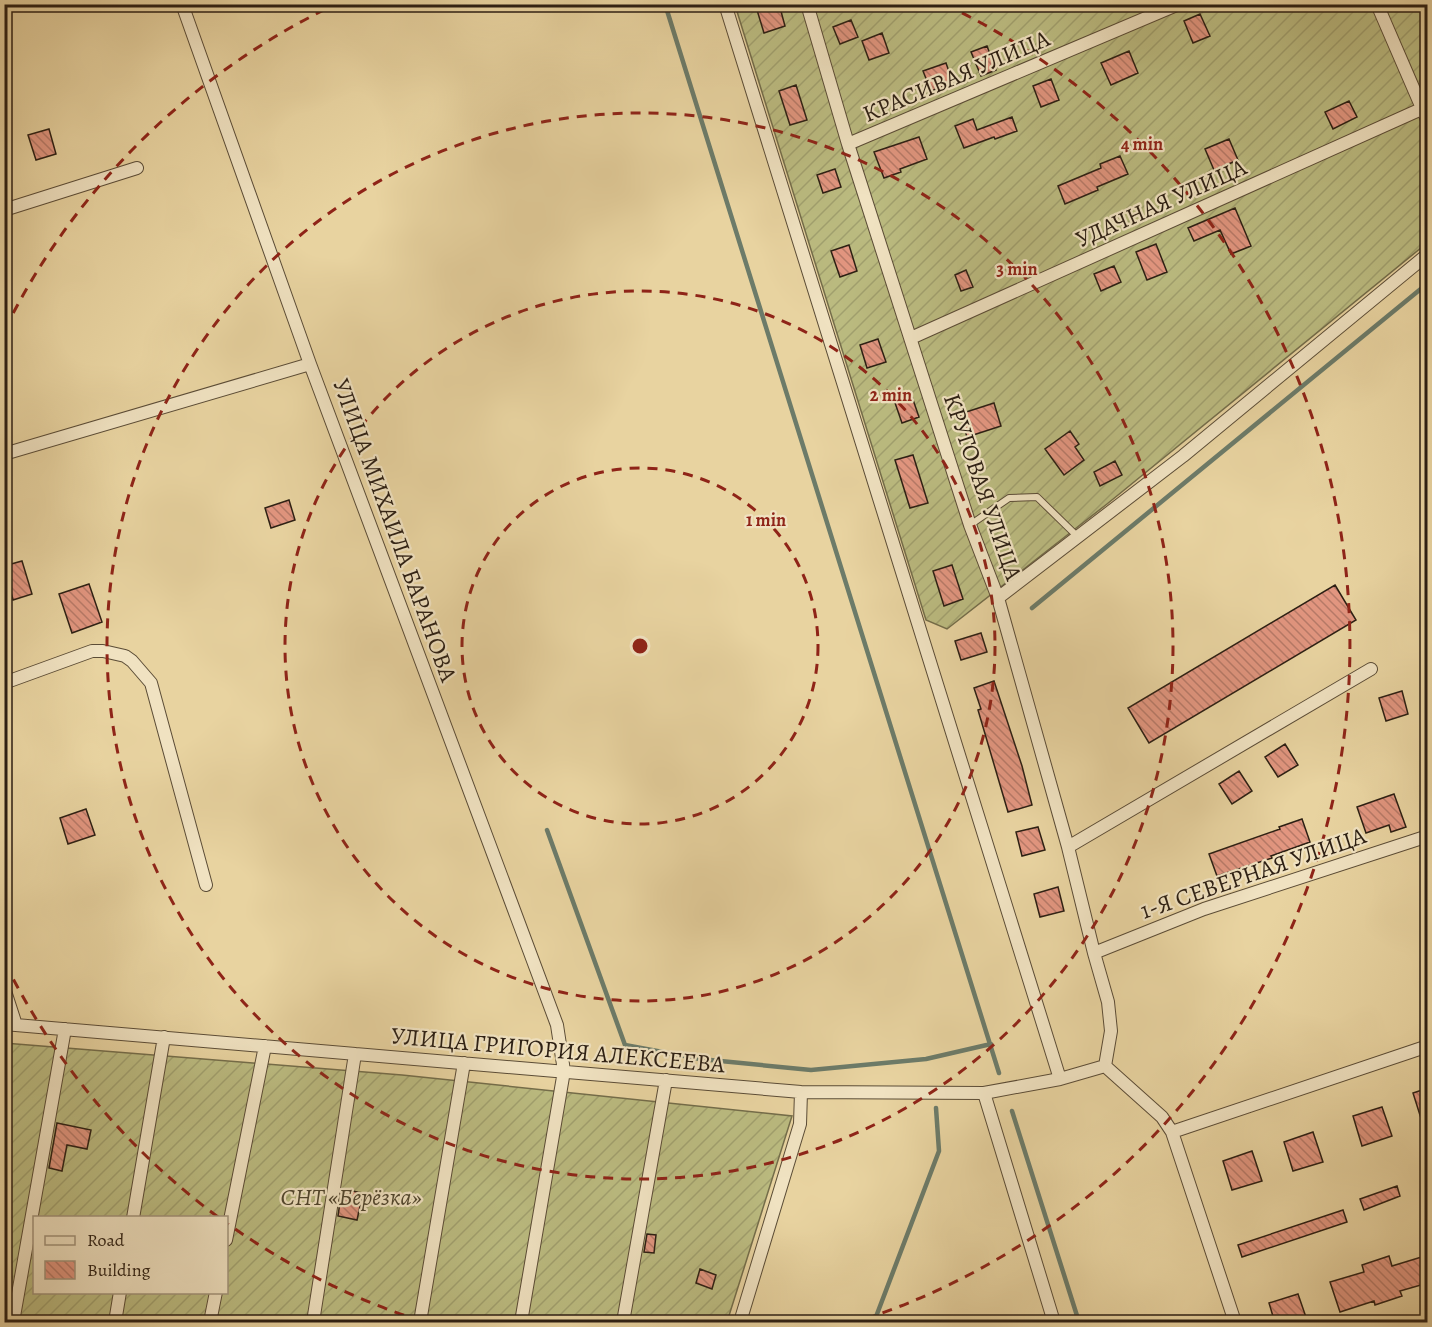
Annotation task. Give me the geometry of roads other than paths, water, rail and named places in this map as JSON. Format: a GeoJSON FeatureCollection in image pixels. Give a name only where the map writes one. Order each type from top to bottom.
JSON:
{"type":"FeatureCollection","features":[{"type":"Feature","properties":{"kind":"street","name":"УЛИЦА МИХАИЛА БАРАНОВА"},"geometry":{"type":"LineString","coordinates":[[182,4],[310,364],[557,1025],[564,1071],[521,1323]]}},
{"type":"Feature","properties":{"kind":"street"},"geometry":{"type":"LineString","coordinates":[[725,4],[1060,1079]]}},
{"type":"Feature","properties":{"kind":"street","name":"КРУГОВАЯ УЛИЦА"},"geometry":{"type":"LineString","coordinates":[[807,4],[848,144],[970,525],[998,598],[1183,456],[1428,254]]}},
{"type":"Feature","properties":{"kind":"street","name":"КРАСИВАЯ УЛИЦА"},"geometry":{"type":"LineString","coordinates":[[848,144],[1179,4]]}},
{"type":"Feature","properties":{"kind":"street"},"geometry":{"type":"LineString","coordinates":[[1377,4],[1425,107],[1428,122]]}},
{"type":"Feature","properties":{"kind":"street","name":"УДАЧНАЯ УЛИЦА"},"geometry":{"type":"LineString","coordinates":[[911,338],[1425,107]]}},
{"type":"Feature","properties":{"kind":"street"},"geometry":{"type":"LineString","coordinates":[[4,210],[137,168]]}},
{"type":"Feature","properties":{"kind":"street"},"geometry":{"type":"LineString","coordinates":[[4,454],[310,364]]}},
{"type":"Feature","properties":{"kind":"street"},"geometry":{"type":"LineString","coordinates":[[998,598],[1068,848],[1108,1002],[1111,1030],[1105,1066],[1162,1117],[1172,1132],[1235,1323]]}},
{"type":"Feature","properties":{"kind":"street"},"geometry":{"type":"LineString","coordinates":[[4,683],[92,651],[114,653],[132,661],[151,684],[206,885]]}},
{"type":"Feature","properties":{"kind":"street"},"geometry":{"type":"LineString","coordinates":[[1068,848],[1371,669]]}},
{"type":"Feature","properties":{"kind":"street","name":"1-Я СЕВЕРНАЯ УЛИЦА"},"geometry":{"type":"LineString","coordinates":[[1094,953],[1204,909],[1428,836]]}},
{"type":"Feature","properties":{"kind":"street"},"geometry":{"type":"LineString","coordinates":[[4,988],[10,1024]]}},
{"type":"Feature","properties":{"kind":"street","name":"УЛИЦА ГРИГОРИЯ АЛЕКСЕЕВА"},"geometry":{"type":"LineString","coordinates":[[10,1024],[801,1092],[984,1093],[1060,1079],[1105,1066]]}},
{"type":"Feature","properties":{"kind":"street"},"geometry":{"type":"LineString","coordinates":[[13,1323],[65,1029]]}},
{"type":"Feature","properties":{"kind":"street"},"geometry":{"type":"LineString","coordinates":[[133,1216],[164,1037]]}},
{"type":"Feature","properties":{"kind":"street"},"geometry":{"type":"LineString","coordinates":[[228,1230],[265,1046]]}},
{"type":"Feature","properties":{"kind":"street"},"geometry":{"type":"LineString","coordinates":[[1172,1132],[1428,1046]]}},
{"type":"Feature","properties":{"kind":"street"},"geometry":{"type":"LineString","coordinates":[[313,1323],[355,1054]]}},
{"type":"Feature","properties":{"kind":"street"},"geometry":{"type":"LineString","coordinates":[[420,1323],[464,1063]]}},
{"type":"Feature","properties":{"kind":"street"},"geometry":{"type":"LineString","coordinates":[[623,1323],[666,1080]]}},
{"type":"Feature","properties":{"kind":"street"},"geometry":{"type":"LineString","coordinates":[[740,1323],[800,1124],[801,1092]]}},
{"type":"Feature","properties":{"kind":"street"},"geometry":{"type":"LineString","coordinates":[[984,1093],[1054,1323]]}},
{"type":"Feature","properties":{"kind":"street"},"geometry":{"type":"LineString","coordinates":[[115,1323],[120,1294]]}},
{"type":"Feature","properties":{"kind":"street"},"geometry":{"type":"LineString","coordinates":[[210,1323],[216,1294]]}},
{"type":"Feature","properties":{"kind":"lane"},"geometry":{"type":"LineString","coordinates":[[970,525],[1009,498],[1037,497],[1078,538]]}},
{"type":"Feature","properties":{"kind":"waterway"},"geometry":{"type":"LineString","coordinates":[[665,4],[999,1073]]}},
{"type":"Feature","properties":{"kind":"waterway"},"geometry":{"type":"LineString","coordinates":[[1032,608],[1428,283]]}},
{"type":"Feature","properties":{"kind":"waterway"},"geometry":{"type":"LineString","coordinates":[[547,830],[625,1045],[700,1059],[811,1070],[926,1059],[991,1044]]}},
{"type":"Feature","properties":{"kind":"waterway"},"geometry":{"type":"LineString","coordinates":[[874,1322],[939,1151],[936,1108]]}},
{"type":"Feature","properties":{"kind":"waterway"},"geometry":{"type":"LineString","coordinates":[[1012,1111],[1079,1322]]}},
{"type":"Feature","properties":{"kind":"park label","name":"СНТ «Берёзка»"},"geometry":{"type":"Point","coordinates":[351,1197]}}]}
